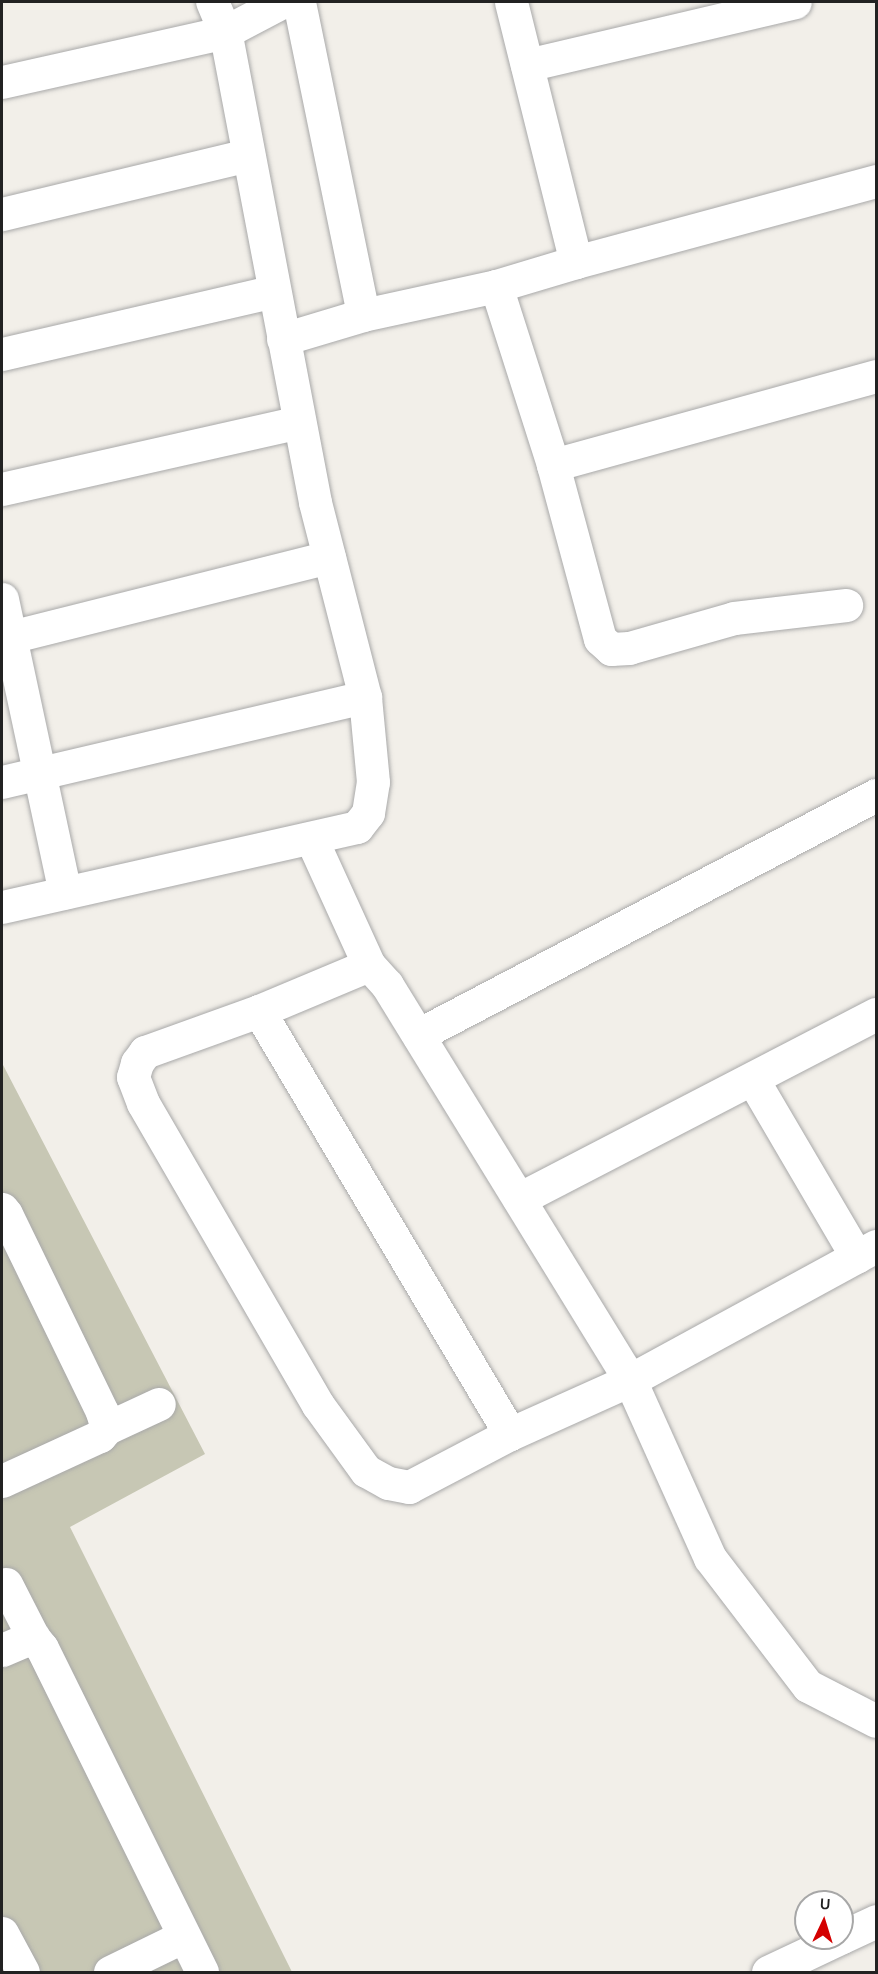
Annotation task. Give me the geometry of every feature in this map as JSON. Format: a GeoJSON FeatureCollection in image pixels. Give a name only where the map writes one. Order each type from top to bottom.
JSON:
{"type":"FeatureCollection","features":[{"type":"Feature","properties":{"kind":"street"},"geometry":{"type":"LineString","coordinates":[[2,907],[357,827],[368,813],[373,782],[365,697],[329,557],[299,422],[225,32],[212,2]]}},
{"type":"Feature","properties":{"kind":"street"},"geometry":{"type":"LineString","coordinates":[[2,82],[225,32],[282,2]]}},
{"type":"Feature","properties":{"kind":"street"},"geometry":{"type":"LineString","coordinates":[[299,2],[363,315]]}},
{"type":"Feature","properties":{"kind":"street"},"geometry":{"type":"LineString","coordinates":[[511,2],[576,262]]}},
{"type":"Feature","properties":{"kind":"street"},"geometry":{"type":"LineString","coordinates":[[527,65],[795,2]]}},
{"type":"Feature","properties":{"kind":"street"},"geometry":{"type":"LineString","coordinates":[[2,214],[248,155]]}},
{"type":"Feature","properties":{"kind":"street"},"geometry":{"type":"LineString","coordinates":[[283,339],[363,315],[496,286],[576,262],[876,181]]}},
{"type":"Feature","properties":{"kind":"street"},"geometry":{"type":"LineString","coordinates":[[496,286],[553,465],[600,639],[611,649],[629,648],[734,618],[846,605]]}},
{"type":"Feature","properties":{"kind":"street"},"geometry":{"type":"LineString","coordinates":[[2,354],[274,291]]}},
{"type":"Feature","properties":{"kind":"street"},"geometry":{"type":"LineString","coordinates":[[553,465],[876,376]]}},
{"type":"Feature","properties":{"kind":"street"},"geometry":{"type":"LineString","coordinates":[[2,489],[299,422]]}},
{"type":"Feature","properties":{"kind":"street"},"geometry":{"type":"LineString","coordinates":[[6,638],[329,557]]}},
{"type":"Feature","properties":{"kind":"street"},"geometry":{"type":"LineString","coordinates":[[2,599],[6,638],[40,775],[65,892]]}},
{"type":"Feature","properties":{"kind":"street"},"geometry":{"type":"LineString","coordinates":[[2,782],[40,775],[365,697]]}},
{"type":"Feature","properties":{"kind":"street"},"geometry":{"type":"LineString","coordinates":[[418,1035],[876,795]]}},
{"type":"Feature","properties":{"kind":"street"},"geometry":{"type":"LineString","coordinates":[[311,838],[369,965],[387,985],[630,1380],[710,1558],[808,1686],[876,1721]]}},
{"type":"Feature","properties":{"kind":"street"},"geometry":{"type":"LineString","coordinates":[[369,965],[260,1011],[145,1052],[137,1063],[133,1077],[143,1103],[318,1405],[366,1471],[388,1483],[409,1487],[510,1434],[630,1380],[867,1251],[753,1080]]}},
{"type":"Feature","properties":{"kind":"street"},"geometry":{"type":"LineString","coordinates":[[260,1011],[510,1434]]}},
{"type":"Feature","properties":{"kind":"street"},"geometry":{"type":"LineString","coordinates":[[519,1199],[753,1080],[876,1014]]}},
{"type":"Feature","properties":{"kind":"street"},"geometry":{"type":"LineString","coordinates":[[2,1209],[102,1412],[107,1428]]}},
{"type":"Feature","properties":{"kind":"street"},"geometry":{"type":"LineString","coordinates":[[2,1481],[100,1436],[107,1428],[159,1404]]}},
{"type":"Feature","properties":{"kind":"street"},"geometry":{"type":"LineString","coordinates":[[6,1584],[33,1637],[42,1648],[202,1972]]}},
{"type":"Feature","properties":{"kind":"street"},"geometry":{"type":"LineString","coordinates":[[2,1650],[33,1637]]}},
{"type":"Feature","properties":{"kind":"street"},"geometry":{"type":"LineString","coordinates":[[854,1931],[876,1920]]}},
{"type":"Feature","properties":{"kind":"street"},"geometry":{"type":"LineString","coordinates":[[2,1933],[23,1972]]}},
{"type":"Feature","properties":{"kind":"street"},"geometry":{"type":"LineString","coordinates":[[110,1972],[184,1936]]}},
{"type":"Feature","properties":{"kind":"street"},"geometry":{"type":"LineString","coordinates":[[768,1972],[815,1950]]}},
{"type":"Feature","properties":{"kind":"shaded area"},"geometry":{"type":"Polygon","coordinates":[[[2,1063],[205,1454],[70,1527],[292,1972],[2,1972],[2,1063]]]}}]}
